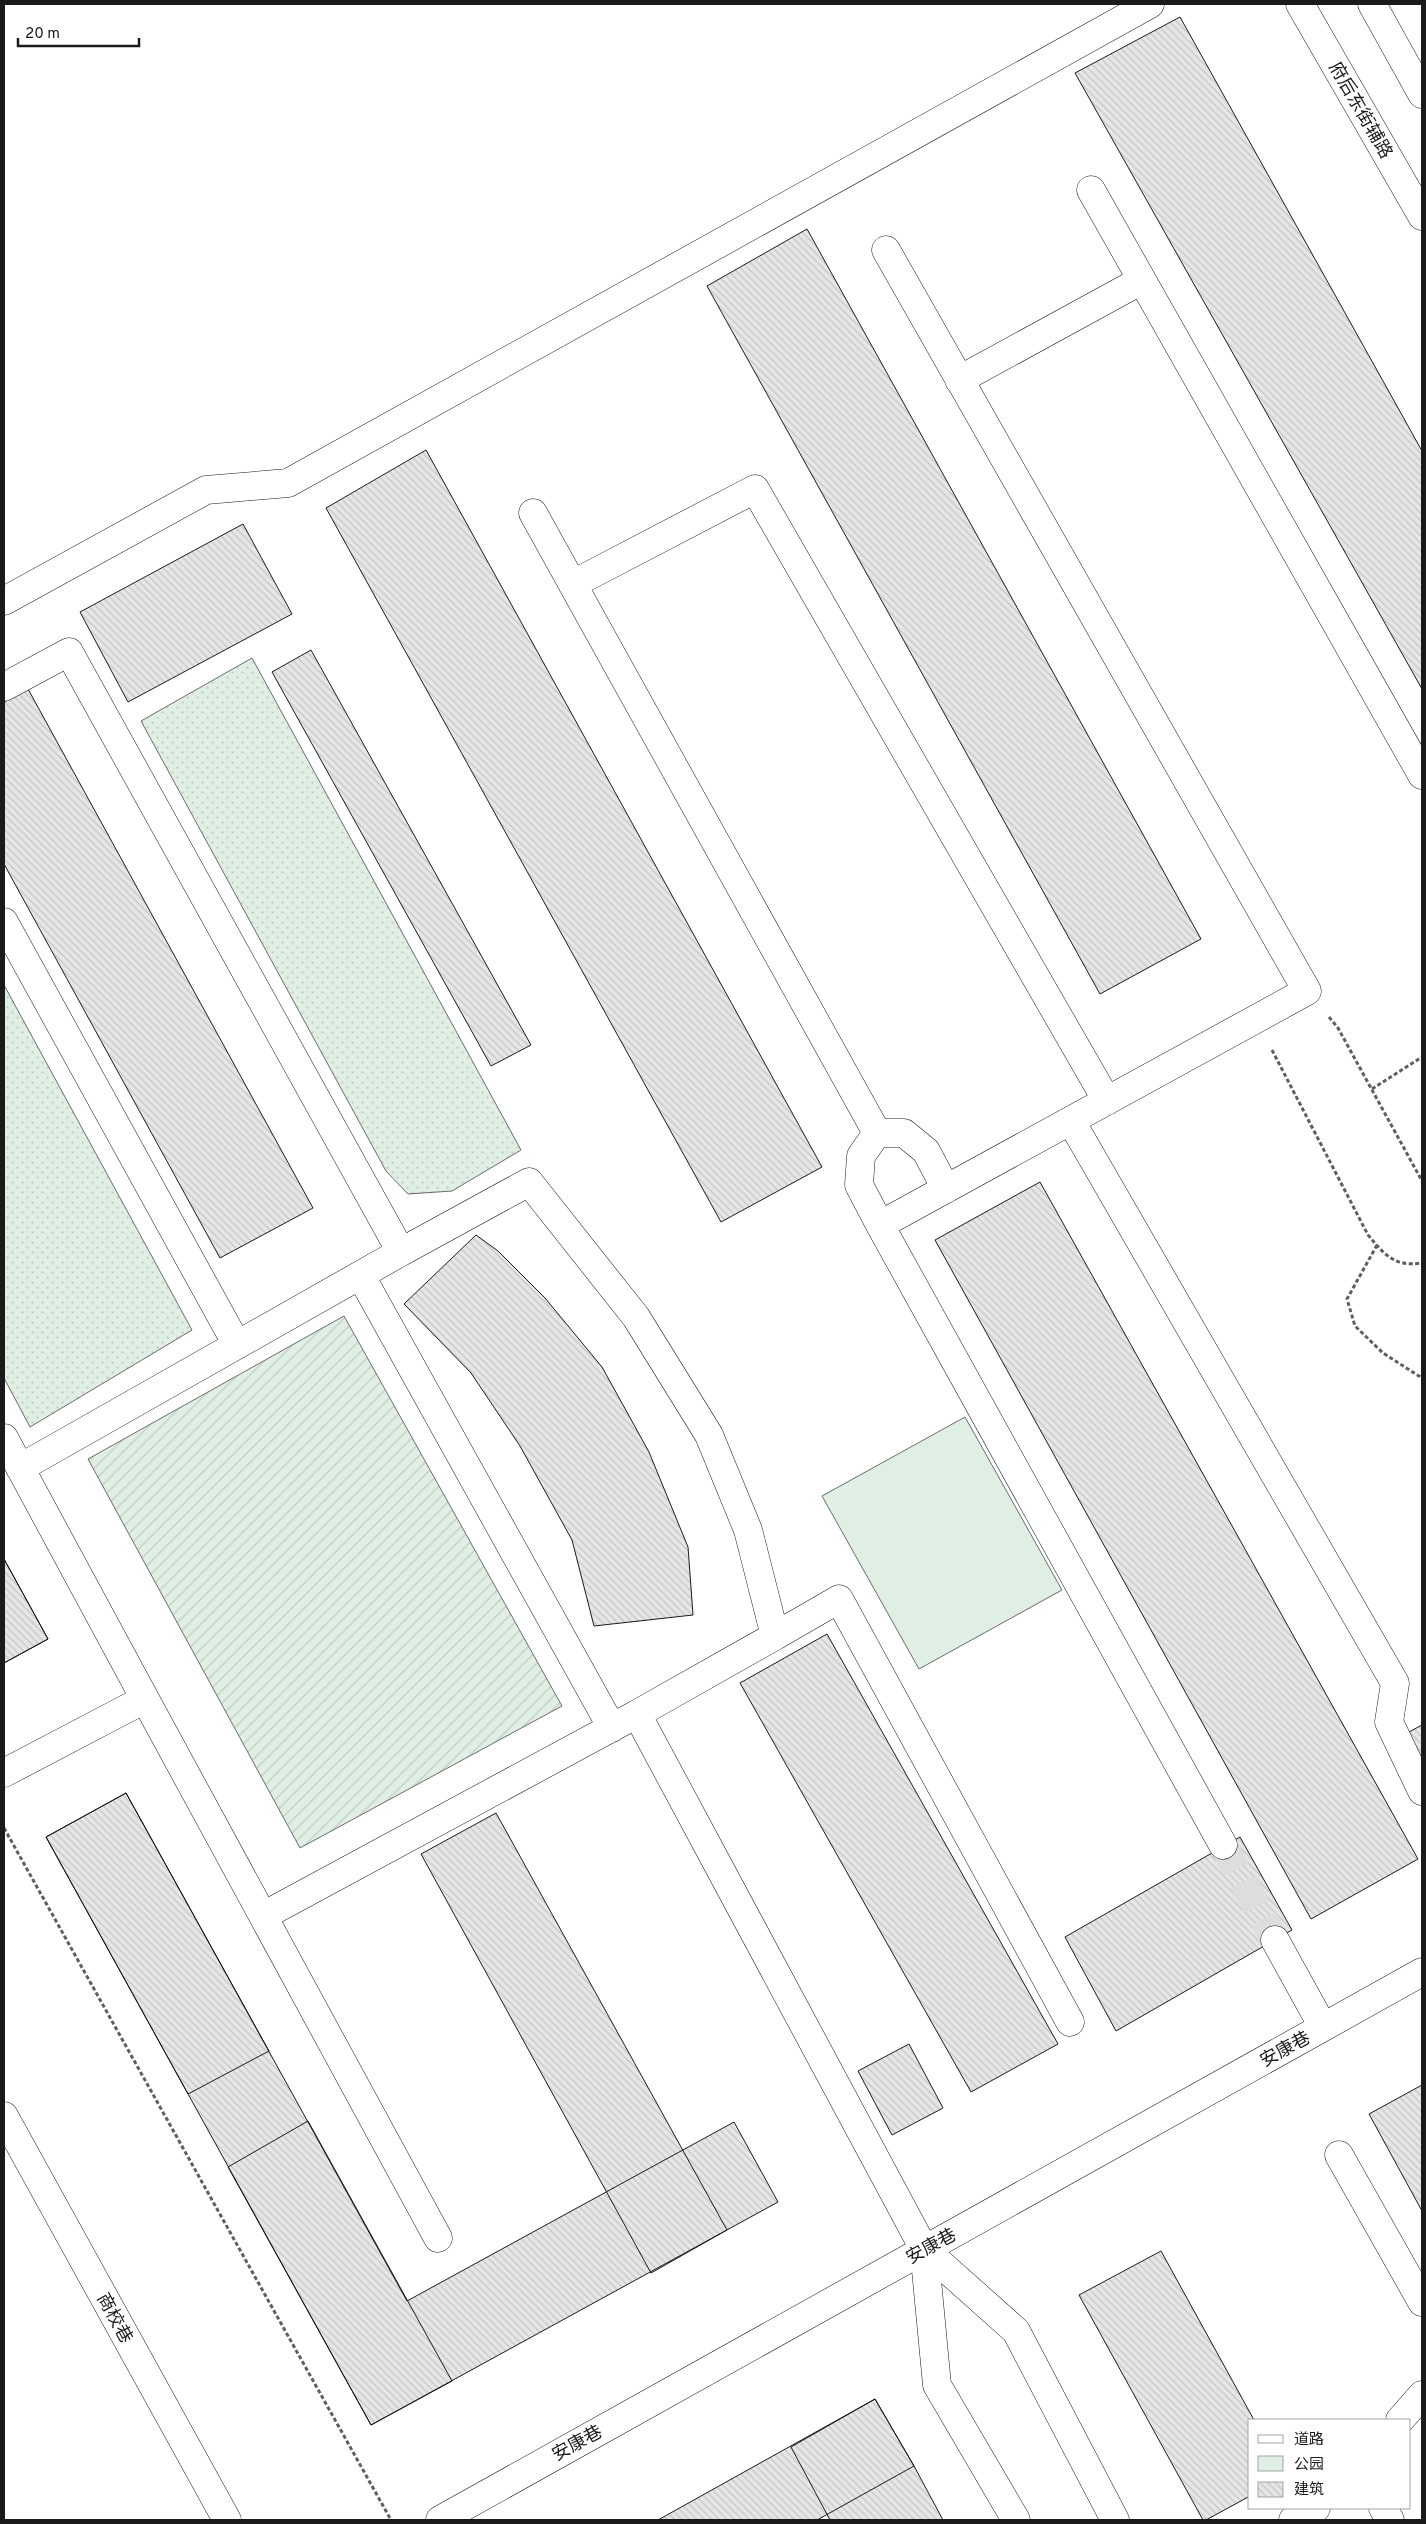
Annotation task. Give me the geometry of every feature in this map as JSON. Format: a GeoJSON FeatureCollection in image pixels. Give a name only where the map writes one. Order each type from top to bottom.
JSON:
{"type":"FeatureCollection","features":[{"type":"Feature","properties":{"kind":"street"},"geometry":{"type":"LineString","coordinates":[[4,601],[206,490],[288,483],[1150,4]]}},
{"type":"Feature","properties":{"kind":"street","name":"府后东街辅路"},"geometry":{"type":"LineString","coordinates":[[1300,4],[1422,216]]}},
{"type":"Feature","properties":{"kind":"street"},"geometry":{"type":"LineString","coordinates":[[1372,4],[1422,94]]}},
{"type":"Feature","properties":{"kind":"street"},"geometry":{"type":"LineString","coordinates":[[1091,190],[1422,775]]}},
{"type":"Feature","properties":{"kind":"street"},"geometry":{"type":"LineString","coordinates":[[880,1225],[1307,991],[886,250]]}},
{"type":"Feature","properties":{"kind":"street"},"geometry":{"type":"LineString","coordinates":[[959,380],[1142,280]]}},
{"type":"Feature","properties":{"kind":"street"},"geometry":{"type":"LineString","coordinates":[[573,584],[755,489],[1107,1101]]}},
{"type":"Feature","properties":{"kind":"street"},"geometry":{"type":"LineString","coordinates":[[533,512],[877,1134]]}},
{"type":"Feature","properties":{"kind":"street"},"geometry":{"type":"LineString","coordinates":[[4,687],[69,652],[401,1252]]}},
{"type":"Feature","properties":{"kind":"street"},"geometry":{"type":"LineString","coordinates":[[4,922],[237,1345]]}},
{"type":"Feature","properties":{"kind":"street"},"geometry":{"type":"LineString","coordinates":[[1071,1120],[1395,1683],[1389,1722],[1422,1791]]}},
{"type":"Feature","properties":{"kind":"street"},"geometry":{"type":"LineString","coordinates":[[946,1189],[926,1151],[904,1132],[877,1134],[861,1156],[860,1186],[880,1225],[1222,1845]]}},
{"type":"Feature","properties":{"kind":"street"},"geometry":{"type":"LineString","coordinates":[[20,1468],[401,1252],[529,1182],[636,1317],[709,1435],[748,1530],[775,1636]]}},
{"type":"Feature","properties":{"kind":"street"},"geometry":{"type":"LineString","coordinates":[[360,1276],[612,1728]]}},
{"type":"Feature","properties":{"kind":"street"},"geometry":{"type":"LineString","coordinates":[[4,1438],[438,2238]]}},
{"type":"Feature","properties":{"kind":"street"},"geometry":{"type":"LineString","coordinates":[[262,1916],[612,1728],[839,1599],[1070,2022]]}},
{"type":"Feature","properties":{"kind":"street"},"geometry":{"type":"LineString","coordinates":[[4,1773],[145,1700]]}},
{"type":"Feature","properties":{"kind":"street"},"geometry":{"type":"LineString","coordinates":[[637,1714],[924,2249],[1016,2331],[1115,2520]]}},
{"type":"Feature","properties":{"kind":"street"},"geometry":{"type":"LineString","coordinates":[[1275,1940],[1323,2027]]}},
{"type":"Feature","properties":{"kind":"street","name":"安康巷"},"geometry":{"type":"LineString","coordinates":[[440,2520],[1422,1972]]}},
{"type":"Feature","properties":{"kind":"street","name":"商校巷"},"geometry":{"type":"LineString","coordinates":[[4,2116],[227,2520]]}},
{"type":"Feature","properties":{"kind":"street"},"geometry":{"type":"LineString","coordinates":[[1338,2154],[1422,2302]]}},
{"type":"Feature","properties":{"kind":"street"},"geometry":{"type":"LineString","coordinates":[[924,2249],[937,2385],[1016,2520]]}},
{"type":"Feature","properties":{"kind":"street"},"geometry":{"type":"LineString","coordinates":[[1401,2419],[1422,2395]]}},
{"type":"Feature","properties":{"kind":"street"},"geometry":{"type":"LineString","coordinates":[[1294,2520],[1314,2509]]}},
{"type":"Feature","properties":{"kind":"street"},"geometry":{"type":"LineString","coordinates":[[1384,2509],[1390,2520]]}},
{"type":"Feature","properties":{"kind":"path"},"geometry":{"type":"LineString","coordinates":[[1307,991],[1338,1028],[1422,1181]]}},
{"type":"Feature","properties":{"kind":"path"},"geometry":{"type":"LineString","coordinates":[[1257,1019],[1368,1235],[1386,1256],[1407,1265],[1422,1263]]}},
{"type":"Feature","properties":{"kind":"path"},"geometry":{"type":"LineString","coordinates":[[1372,1089],[1422,1058]]}},
{"type":"Feature","properties":{"kind":"path"},"geometry":{"type":"LineString","coordinates":[[1377,1245],[1346,1299],[1355,1326],[1383,1353],[1422,1378]]}},
{"type":"Feature","properties":{"kind":"path"},"geometry":{"type":"LineString","coordinates":[[4,1828],[391,2520]]}},
{"type":"Feature","properties":{"kind":"green space"},"geometry":{"type":"Polygon","coordinates":[[[252,658],[521,1150],[452,1191],[408,1194],[386,1171],[141,721],[252,658]]]}},
{"type":"Feature","properties":{"kind":"green space"},"geometry":{"type":"Polygon","coordinates":[[[4,985],[192,1330],[30,1427],[4,1378],[4,985]]]}},
{"type":"Feature","properties":{"kind":"green space"},"geometry":{"type":"Polygon","coordinates":[[[344,1316],[562,1706],[300,1848],[88,1459],[344,1316]]]}},
{"type":"Feature","properties":{"kind":"green space"},"geometry":{"type":"Polygon","coordinates":[[[965,1417],[1062,1590],[919,1669],[822,1496],[965,1417]]]}},
{"type":"Feature","properties":{"kind":"building"},"geometry":{"type":"Polygon","coordinates":[[[1180,17],[1422,451],[1422,689],[1075,73],[1180,17]]]}},
{"type":"Feature","properties":{"kind":"building"},"geometry":{"type":"Polygon","coordinates":[[[807,229],[1201,939],[1100,994],[707,286],[807,229]]]}},
{"type":"Feature","properties":{"kind":"building"},"geometry":{"type":"Polygon","coordinates":[[[426,450],[822,1167],[721,1222],[326,508],[426,450]]]}},
{"type":"Feature","properties":{"kind":"building"},"geometry":{"type":"Polygon","coordinates":[[[243,524],[292,614],[128,702],[80,612],[243,524]]]}},
{"type":"Feature","properties":{"kind":"building"},"geometry":{"type":"Polygon","coordinates":[[[311,650],[531,1045],[491,1066],[272,672],[311,650]]]}},
{"type":"Feature","properties":{"kind":"building"},"geometry":{"type":"Polygon","coordinates":[[[28,689],[313,1208],[220,1258],[4,864],[4,702],[28,689]]]}},
{"type":"Feature","properties":{"kind":"building"},"geometry":{"type":"Polygon","coordinates":[[[1040,1182],[1418,1859],[1311,1919],[935,1240],[1040,1182]]]}},
{"type":"Feature","properties":{"kind":"building"},"geometry":{"type":"Polygon","coordinates":[[[476,1235],[498,1251],[545,1298],[602,1367],[649,1452],[688,1547],[693,1615],[594,1626],[572,1540],[520,1446],[471,1373],[404,1304],[476,1235]]]}},
{"type":"Feature","properties":{"kind":"building"},"geometry":{"type":"Polygon","coordinates":[[[4,1559],[48,1639],[4,1663],[4,1559]]]}},
{"type":"Feature","properties":{"kind":"building"},"geometry":{"type":"Polygon","coordinates":[[[4,1559],[48,1639],[4,1663],[4,1559]]]}},
{"type":"Feature","properties":{"kind":"building"},"geometry":{"type":"Polygon","coordinates":[[[827,1634],[1058,2044],[971,2092],[740,1683],[827,1634]]]}},
{"type":"Feature","properties":{"kind":"building"},"geometry":{"type":"Polygon","coordinates":[[[1422,1725],[1422,1760],[1407,1733],[1422,1725]]]}},
{"type":"Feature","properties":{"kind":"building"},"geometry":{"type":"Polygon","coordinates":[[[126,1793],[407,2301],[734,2122],[778,2202],[371,2425],[46,1837],[126,1793]]]}},
{"type":"Feature","properties":{"kind":"building"},"geometry":{"type":"Polygon","coordinates":[[[126,1793],[269,2051],[188,2094],[46,1837],[126,1793]]]}},
{"type":"Feature","properties":{"kind":"building"},"geometry":{"type":"Polygon","coordinates":[[[496,1813],[727,2230],[651,2273],[421,1854],[496,1813]]]}},
{"type":"Feature","properties":{"kind":"building"},"geometry":{"type":"Polygon","coordinates":[[[1240,1837],[1292,1930],[1116,2031],[1065,1937],[1240,1837]]]}},
{"type":"Feature","properties":{"kind":"building"},"geometry":{"type":"Polygon","coordinates":[[[909,2044],[943,2108],[892,2135],[858,2071],[909,2044]]]}},
{"type":"Feature","properties":{"kind":"building"},"geometry":{"type":"Polygon","coordinates":[[[1422,2085],[1422,2211],[1369,2114],[1422,2085]]]}},
{"type":"Feature","properties":{"kind":"building"},"geometry":{"type":"Polygon","coordinates":[[[308,2121],[452,2381],[371,2425],[228,2167],[308,2121]]]}},
{"type":"Feature","properties":{"kind":"building"},"geometry":{"type":"Polygon","coordinates":[[[1161,2251],[1253,2419],[1248,2419],[1248,2497],[1203,2520],[1079,2295],[1161,2251]]]}},
{"type":"Feature","properties":{"kind":"building"},"geometry":{"type":"Polygon","coordinates":[[[875,2399],[914,2466],[817,2520],[658,2520],[875,2399]]]}},
{"type":"Feature","properties":{"kind":"building"},"geometry":{"type":"Polygon","coordinates":[[[875,2399],[943,2520],[830,2520],[791,2447],[875,2399]]]}},
{"type":"Feature","properties":{"kind":"tunnel"},"geometry":{"type":"LineString","coordinates":[[1223,1845],[1275,1940]]}}]}
